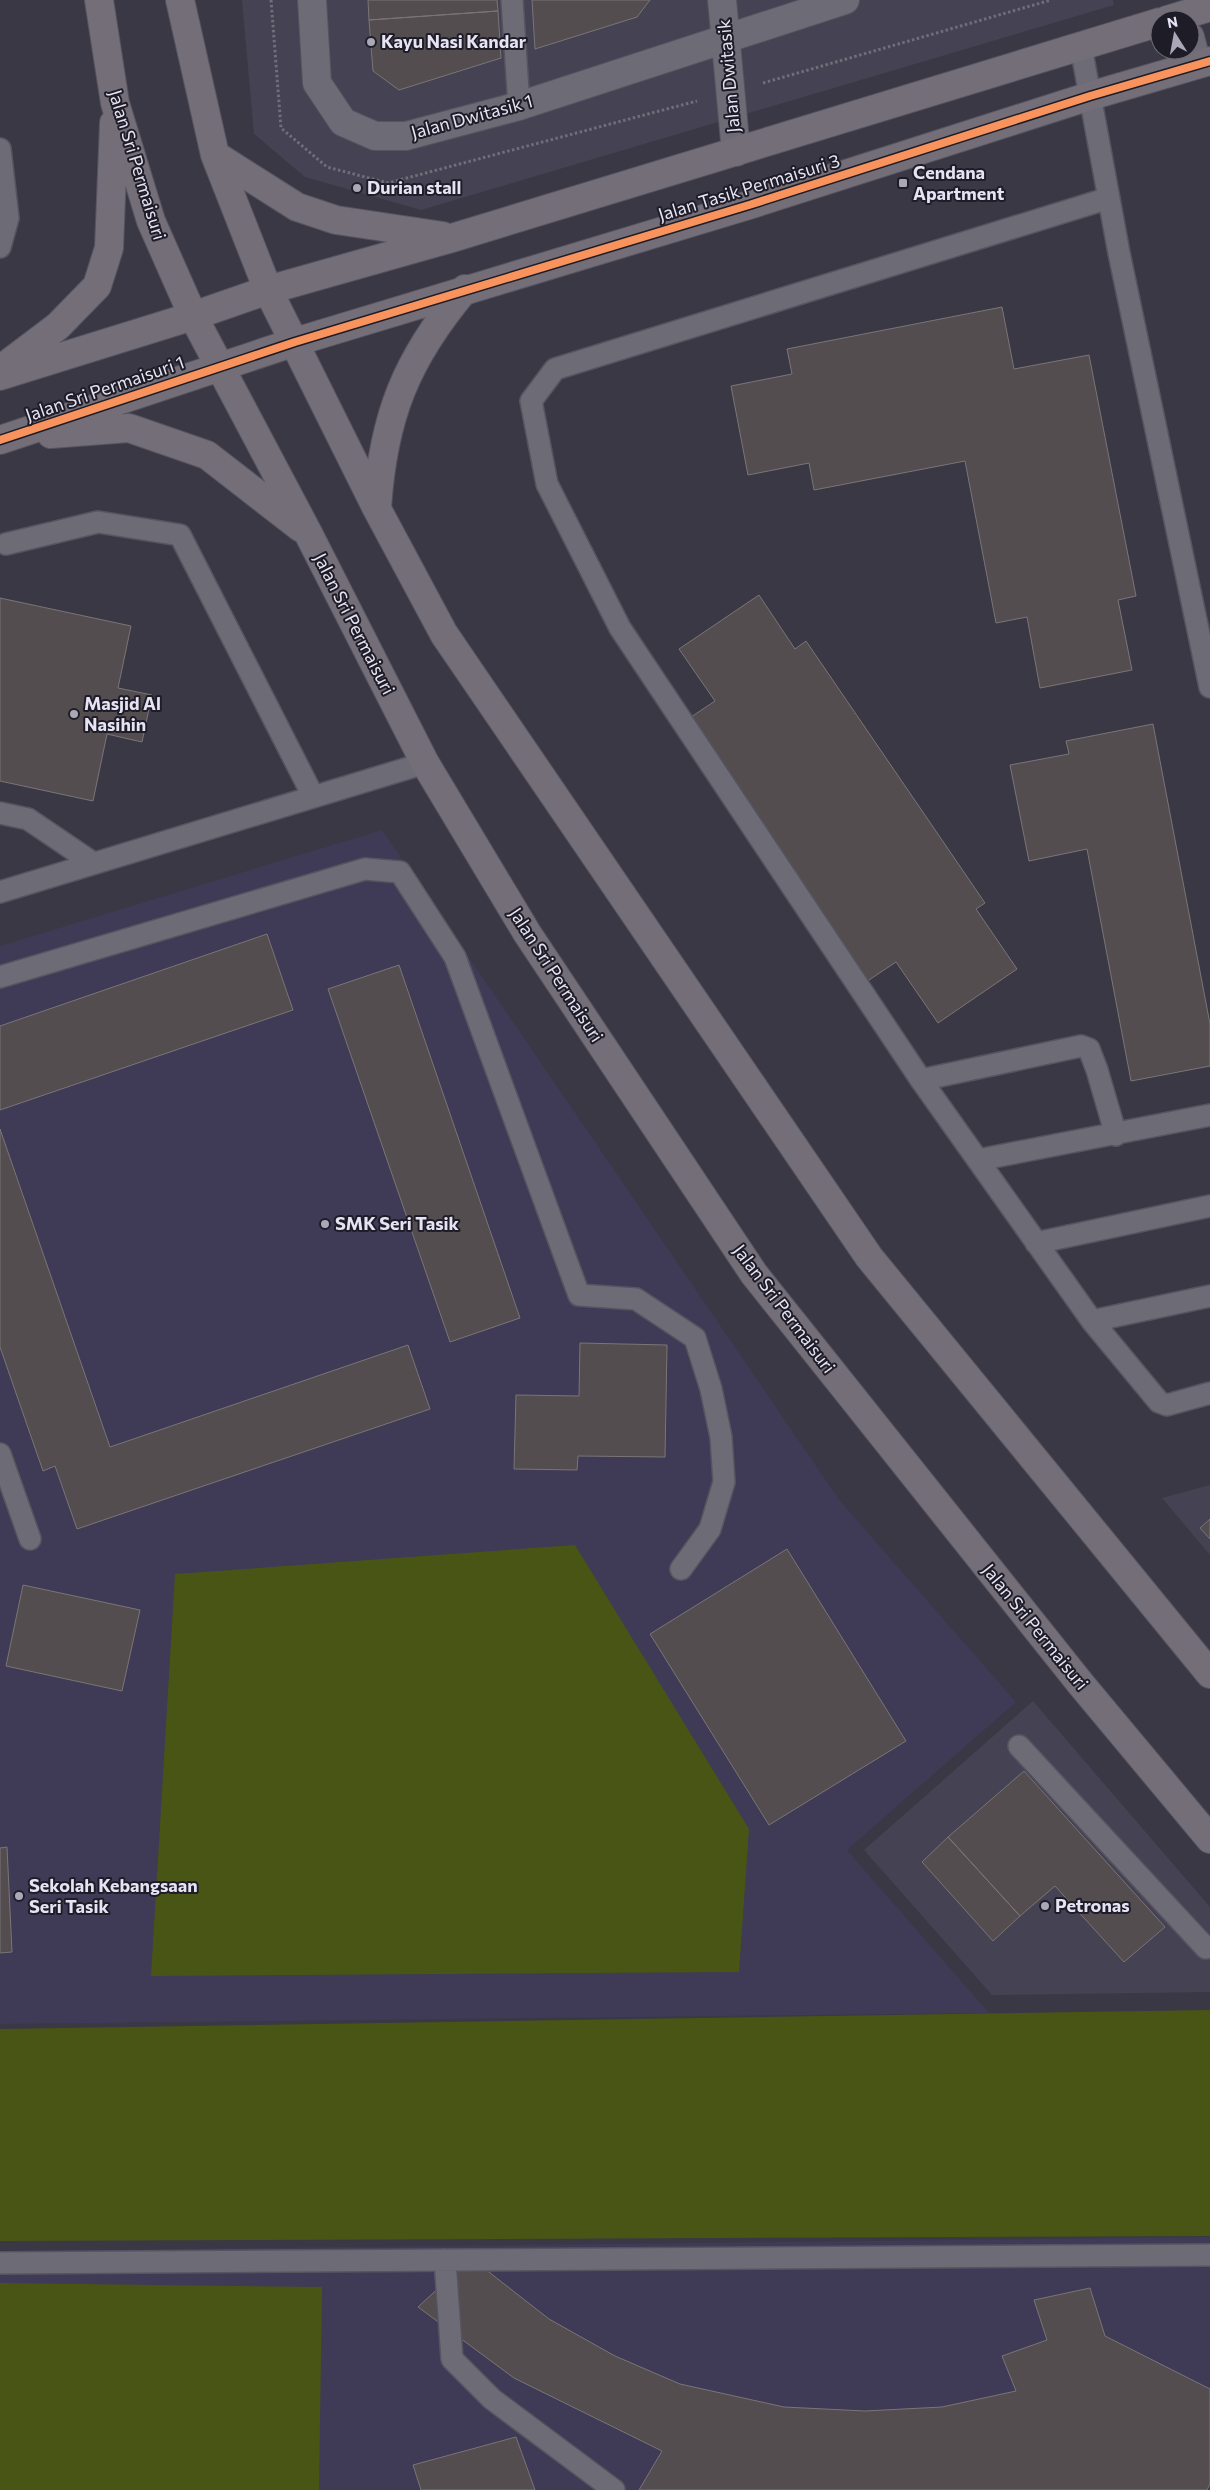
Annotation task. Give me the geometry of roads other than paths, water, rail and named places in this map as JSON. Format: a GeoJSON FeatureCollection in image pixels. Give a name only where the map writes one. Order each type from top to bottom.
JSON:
{"type":"FeatureCollection","features":[{"type":"Feature","properties":{"kind":"main road","name":"Jalan Sri Permaisuri"},"geometry":{"type":"LineString","coordinates":[[99,0],[115,103],[151,221],[192,316],[308,533],[425,763],[527,933],[754,1274],[1080,1683],[1210,1839]]}},
{"type":"Feature","properties":{"kind":"main road"},"geometry":{"type":"LineString","coordinates":[[180,0],[215,155],[268,290],[296,342],[377,510],[444,634],[869,1257],[1210,1674]]}},
{"type":"Feature","properties":{"kind":"main road"},"geometry":{"type":"LineString","coordinates":[[0,376],[192,316],[268,290],[452,238],[1150,27]]}},
{"type":"Feature","properties":{"kind":"main road","name":"Jalan Tasik Permaisuri 3"},"geometry":{"type":"LineString","coordinates":[[296,342],[465,289],[749,205],[1090,96],[1203,63]]}},
{"type":"Feature","properties":{"kind":"main road"},"geometry":{"type":"LineString","coordinates":[[0,370],[58,326],[97,286],[109,248],[115,103]]}},
{"type":"Feature","properties":{"kind":"main road"},"geometry":{"type":"LineString","coordinates":[[215,155],[263,187],[305,210],[336,220],[452,238]]}},
{"type":"Feature","properties":{"kind":"main road"},"geometry":{"type":"LineString","coordinates":[[377,510],[379,474],[394,404],[408,371],[444,314],[465,289]]}},
{"type":"Feature","properties":{"kind":"main road","name":"Jalan Sri Permaisuri 1"},"geometry":{"type":"LineString","coordinates":[[4,439],[296,342]]}},
{"type":"Feature","properties":{"kind":"main road"},"geometry":{"type":"LineString","coordinates":[[4,439],[128,428],[207,455],[308,533]]}},
{"type":"Feature","properties":{"kind":"street","name":"Jalan Dwitasik 1"},"geometry":{"type":"LineString","coordinates":[[312,0],[318,83],[343,122],[375,136],[406,136],[520,106],[845,0]]}},
{"type":"Feature","properties":{"kind":"street","name":"Jalan Dwitasik"},"geometry":{"type":"LineString","coordinates":[[722,0],[736,152]]}},
{"type":"Feature","properties":{"kind":"lane"},"geometry":{"type":"LineString","coordinates":[[512,0],[520,106]]}},
{"type":"Feature","properties":{"kind":"lane"},"geometry":{"type":"LineString","coordinates":[[1081,47],[1109,198],[1210,687]]}},
{"type":"Feature","properties":{"kind":"lane"},"geometry":{"type":"LineString","coordinates":[[0,149],[8,218],[0,246]]}},
{"type":"Feature","properties":{"kind":"lane"},"geometry":{"type":"LineString","coordinates":[[1109,198],[555,369],[531,401],[547,484],[620,628],[921,1080],[1092,1322],[1159,1402],[1167,1405],[1210,1393]]}},
{"type":"Feature","properties":{"kind":"lane"},"geometry":{"type":"LineString","coordinates":[[6,544],[98,522],[180,535],[313,796]]}},
{"type":"Feature","properties":{"kind":"lane"},"geometry":{"type":"LineString","coordinates":[[0,892],[425,763]]}},
{"type":"Feature","properties":{"kind":"lane"},"geometry":{"type":"LineString","coordinates":[[0,813],[28,819],[94,863]]}},
{"type":"Feature","properties":{"kind":"lane"},"geometry":{"type":"LineString","coordinates":[[0,977],[365,870],[400,872],[455,957],[579,1295],[636,1299],[695,1338],[711,1389],[721,1437],[724,1482],[710,1529],[681,1569]]}},
{"type":"Feature","properties":{"kind":"lane"},"geometry":{"type":"LineString","coordinates":[[921,1080],[1081,1046],[1089,1049],[1116,1135]]}},
{"type":"Feature","properties":{"kind":"lane"},"geometry":{"type":"LineString","coordinates":[[978,1160],[1116,1135],[1210,1115]]}},
{"type":"Feature","properties":{"kind":"lane"},"geometry":{"type":"LineString","coordinates":[[1036,1243],[1210,1206]]}},
{"type":"Feature","properties":{"kind":"lane"},"geometry":{"type":"LineString","coordinates":[[1092,1322],[1210,1296]]}},
{"type":"Feature","properties":{"kind":"lane"},"geometry":{"type":"LineString","coordinates":[[0,1454],[30,1539]]}},
{"type":"Feature","properties":{"kind":"lane"},"geometry":{"type":"LineString","coordinates":[[1019,1746],[1206,1948]]}},
{"type":"Feature","properties":{"kind":"lane"},"geometry":{"type":"LineString","coordinates":[[0,2263],[1210,2255]]}},
{"type":"Feature","properties":{"kind":"lane"},"geometry":{"type":"LineString","coordinates":[[445,2260],[452,2359],[492,2399],[614,2490]]}},
{"type":"Feature","properties":{"kind":"place","name":"Kayu Nasi Kandar"},"geometry":{"type":"Point","coordinates":[371,42]}},
{"type":"Feature","properties":{"kind":"place","name":"Cendana Apartment"},"geometry":{"type":"Point","coordinates":[903,183]}},
{"type":"Feature","properties":{"kind":"place","name":"Durian stall"},"geometry":{"type":"Point","coordinates":[357,188]}},
{"type":"Feature","properties":{"kind":"place","name":"Masjid Al Nasihin"},"geometry":{"type":"Point","coordinates":[74,714]}},
{"type":"Feature","properties":{"kind":"place","name":"SMK Seri Tasik"},"geometry":{"type":"Point","coordinates":[325,1224]}},
{"type":"Feature","properties":{"kind":"place","name":"Sekolah Kebangsaan Seri Tasik"},"geometry":{"type":"Point","coordinates":[19,1896]}},
{"type":"Feature","properties":{"kind":"place","name":"Petronas"},"geometry":{"type":"Point","coordinates":[1045,1906]}}]}
